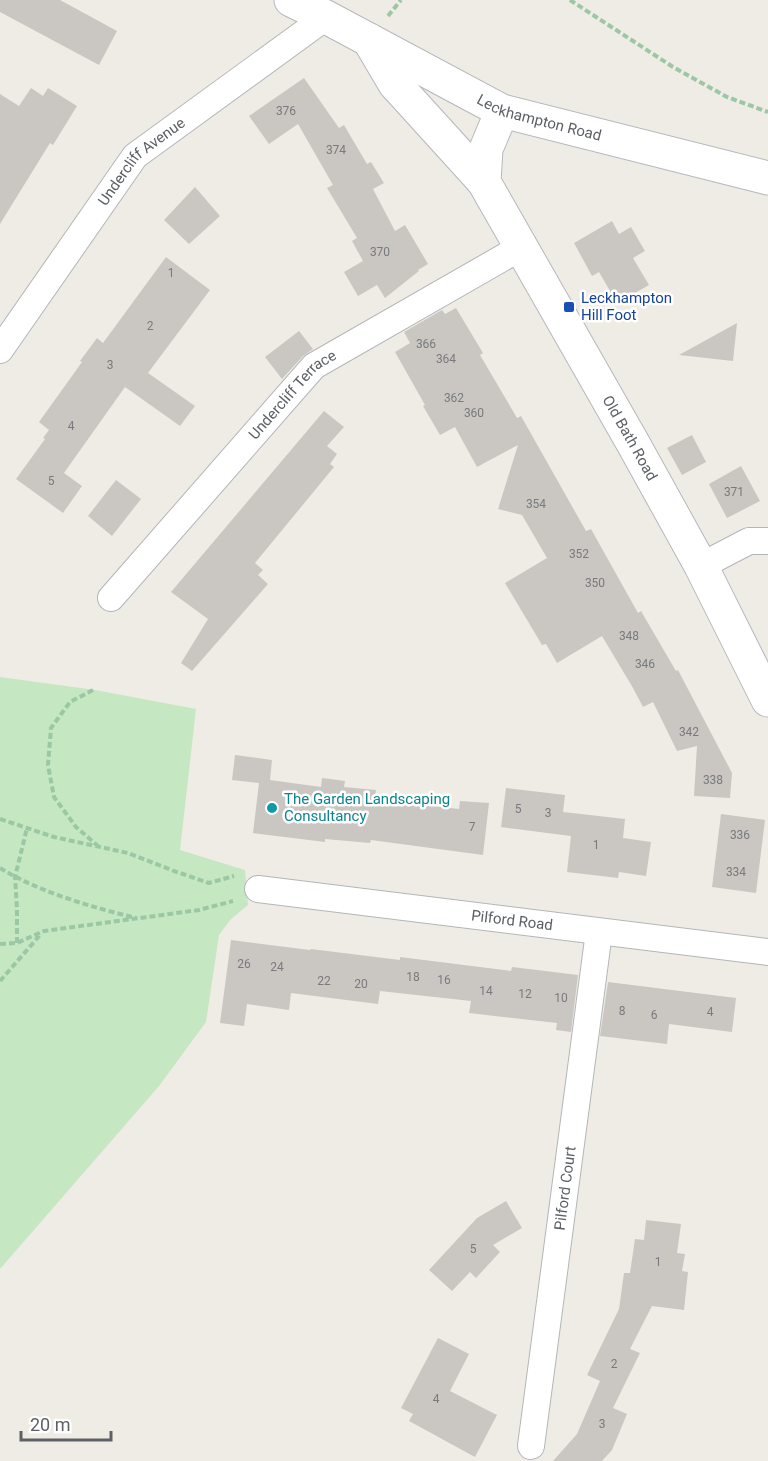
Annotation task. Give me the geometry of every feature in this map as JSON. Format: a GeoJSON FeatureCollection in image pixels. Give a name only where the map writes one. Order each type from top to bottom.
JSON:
{"type":"FeatureCollection","features":[{"type":"Feature","properties":{"kind":"street","name":"Leckhampton Road"},"geometry":{"type":"LineString","coordinates":[[291,0],[502,111],[768,178]]}},
{"type":"Feature","properties":{"kind":"street","name":"Undercliff Avenue"},"geometry":{"type":"LineString","coordinates":[[0,350],[135,156],[326,17]]}},
{"type":"Feature","properties":{"kind":"street","name":"Old Bath Road"},"geometry":{"type":"LineString","coordinates":[[369,40],[394,84],[484,182],[701,566],[768,700]]}},
{"type":"Feature","properties":{"kind":"street"},"geometry":{"type":"LineString","coordinates":[[484,182],[486,149],[502,111]]}},
{"type":"Feature","properties":{"kind":"street","name":"Undercliff Terrace"},"geometry":{"type":"LineString","coordinates":[[111,598],[314,366],[520,248]]}},
{"type":"Feature","properties":{"kind":"street"},"geometry":{"type":"LineString","coordinates":[[701,566],[749,541],[768,542]]}},
{"type":"Feature","properties":{"kind":"street","name":"Pilford Road"},"geometry":{"type":"LineString","coordinates":[[247,888],[768,952]]}},
{"type":"Feature","properties":{"kind":"street","name":"Pilford Court"},"geometry":{"type":"LineString","coordinates":[[531,1446],[599,932]]}},
{"type":"Feature","properties":{"kind":"path"},"geometry":{"type":"LineString","coordinates":[[570,0],[673,67],[727,97],[768,112]]}},
{"type":"Feature","properties":{"kind":"path"},"geometry":{"type":"LineString","coordinates":[[93,690],[70,702],[51,728],[48,765],[54,797],[76,827],[99,847]]}},
{"type":"Feature","properties":{"kind":"path"},"geometry":{"type":"LineString","coordinates":[[0,819],[54,837],[128,853],[209,883],[247,888]]}},
{"type":"Feature","properties":{"kind":"path"},"geometry":{"type":"LineString","coordinates":[[17,943],[15,877],[27,828]]}},
{"type":"Feature","properties":{"kind":"path"},"geometry":{"type":"LineString","coordinates":[[0,868],[15,877],[84,905],[140,919]]}},
{"type":"Feature","properties":{"kind":"path"},"geometry":{"type":"LineString","coordinates":[[0,944],[17,943],[44,931],[199,910],[228,901],[247,888]]}},
{"type":"Feature","properties":{"kind":"path"},"geometry":{"type":"LineString","coordinates":[[0,981],[44,931]]}},
{"type":"Feature","properties":{"kind":"green space"},"geometry":{"type":"Polygon","coordinates":[[[0,677],[95,690],[196,709],[180,850],[245,870],[248,905],[231,919],[219,935],[206,1022],[159,1086],[0,1269],[0,677]]]}},
{"type":"Feature","properties":{"kind":"building"},"geometry":{"type":"Polygon","coordinates":[[[0,0],[60,0],[117,31],[99,65],[0,12],[0,0]]]}},
{"type":"Feature","properties":{"kind":"building"},"geometry":{"type":"Polygon","coordinates":[[[304,78],[339,128],[344,125],[367,164],[371,162],[384,183],[373,189],[395,231],[405,225],[428,264],[385,298],[377,285],[358,296],[344,272],[363,261],[352,241],[357,238],[327,188],[333,185],[298,124],[269,144],[249,116],[304,78]]]}},
{"type":"Feature","properties":{"kind":"building"},"geometry":{"type":"Polygon","coordinates":[[[31,88],[43,96],[48,88],[77,106],[53,145],[50,143],[0,224],[0,94],[19,106],[31,88]]]}},
{"type":"Feature","properties":{"kind":"building"},"geometry":{"type":"Polygon","coordinates":[[[195,187],[220,216],[189,244],[164,220],[195,187]]]}},
{"type":"Feature","properties":{"kind":"building"},"geometry":{"type":"Polygon","coordinates":[[[612,221],[619,234],[631,227],[645,251],[633,258],[649,285],[617,303],[599,272],[592,276],[574,243],[612,221]]]}},
{"type":"Feature","properties":{"kind":"building"},"geometry":{"type":"Polygon","coordinates":[[[166,257],[210,290],[148,373],[195,406],[180,426],[125,387],[64,473],[82,486],[63,513],[16,479],[49,430],[39,422],[82,362],[80,361],[97,338],[103,343],[166,257]]]}},
{"type":"Feature","properties":{"kind":"building"},"geometry":{"type":"Polygon","coordinates":[[[456,308],[483,353],[480,355],[517,418],[521,416],[586,531],[591,529],[638,613],[641,611],[676,671],[678,670],[732,773],[730,798],[694,796],[697,746],[677,751],[653,702],[643,707],[602,636],[557,663],[546,644],[542,645],[505,583],[547,558],[522,515],[498,509],[518,445],[477,467],[455,427],[440,435],[395,352],[410,343],[404,332],[442,310],[445,314],[456,308]]]}},
{"type":"Feature","properties":{"kind":"building"},"geometry":{"type":"Polygon","coordinates":[[[737,323],[733,361],[679,355],[737,323]]]}},
{"type":"Feature","properties":{"kind":"building"},"geometry":{"type":"Polygon","coordinates":[[[299,331],[313,349],[303,356],[282,379],[265,357],[299,331]]]}},
{"type":"Feature","properties":{"kind":"building"},"geometry":{"type":"Polygon","coordinates":[[[324,411],[344,427],[327,446],[337,454],[330,464],[334,467],[255,563],[263,570],[258,575],[268,584],[192,671],[181,663],[208,619],[171,592],[324,411]]]}},
{"type":"Feature","properties":{"kind":"building"},"geometry":{"type":"Polygon","coordinates":[[[692,435],[706,462],[682,475],[667,448],[692,435]]]}},
{"type":"Feature","properties":{"kind":"building"},"geometry":{"type":"Polygon","coordinates":[[[741,466],[760,501],[727,518],[709,484],[741,466]]]}},
{"type":"Feature","properties":{"kind":"building"},"geometry":{"type":"Polygon","coordinates":[[[116,480],[141,499],[112,536],[88,516],[116,480]]]}},
{"type":"Feature","properties":{"kind":"building"},"geometry":{"type":"Polygon","coordinates":[[[235,755],[272,760],[270,780],[321,787],[322,778],[345,781],[344,787],[376,790],[375,799],[459,809],[460,801],[489,803],[483,855],[371,840],[370,843],[325,839],[325,842],[253,833],[259,783],[232,780],[235,755]]]}},
{"type":"Feature","properties":{"kind":"building"},"geometry":{"type":"Polygon","coordinates":[[[506,788],[565,795],[563,812],[625,819],[623,838],[651,842],[646,876],[619,872],[618,878],[567,872],[571,836],[501,827],[506,788]]]}},
{"type":"Feature","properties":{"kind":"building"},"geometry":{"type":"Polygon","coordinates":[[[721,814],[765,820],[756,893],[712,887],[721,814]]]}},
{"type":"Feature","properties":{"kind":"building"},"geometry":{"type":"Polygon","coordinates":[[[231,940],[400,960],[400,957],[511,971],[512,967],[578,975],[571,1032],[556,1030],[557,1023],[469,1013],[471,1001],[380,991],[378,1004],[291,993],[289,1010],[247,1004],[244,1026],[220,1023],[231,940]]]}},
{"type":"Feature","properties":{"kind":"building"},"geometry":{"type":"Polygon","coordinates":[[[608,982],[736,998],[732,1032],[669,1024],[667,1044],[600,1036],[608,982]]]}},
{"type":"Feature","properties":{"kind":"building"},"geometry":{"type":"Polygon","coordinates":[[[506,1201],[522,1228],[493,1245],[500,1252],[476,1278],[470,1272],[452,1291],[429,1270],[477,1218],[506,1201]]]}},
{"type":"Feature","properties":{"kind":"building"},"geometry":{"type":"Polygon","coordinates":[[[646,1220],[681,1224],[677,1253],[685,1254],[682,1271],[688,1272],[684,1310],[652,1306],[630,1349],[640,1353],[613,1408],[627,1414],[612,1450],[602,1461],[553,1461],[577,1434],[600,1381],[587,1375],[619,1309],[624,1273],[630,1273],[635,1239],[644,1240],[646,1220]]]}},
{"type":"Feature","properties":{"kind":"building"},"geometry":{"type":"Polygon","coordinates":[[[438,1338],[469,1354],[450,1391],[497,1415],[475,1457],[409,1421],[413,1414],[401,1408],[438,1338]]]}},
{"type":"Feature","properties":{"kind":"place","name":"Leckhampton Hill Foot"},"geometry":{"type":"Point","coordinates":[569,307]}},
{"type":"Feature","properties":{"kind":"place","name":"The Garden Landscaping Consultancy"},"geometry":{"type":"Point","coordinates":[272,808]}}]}
